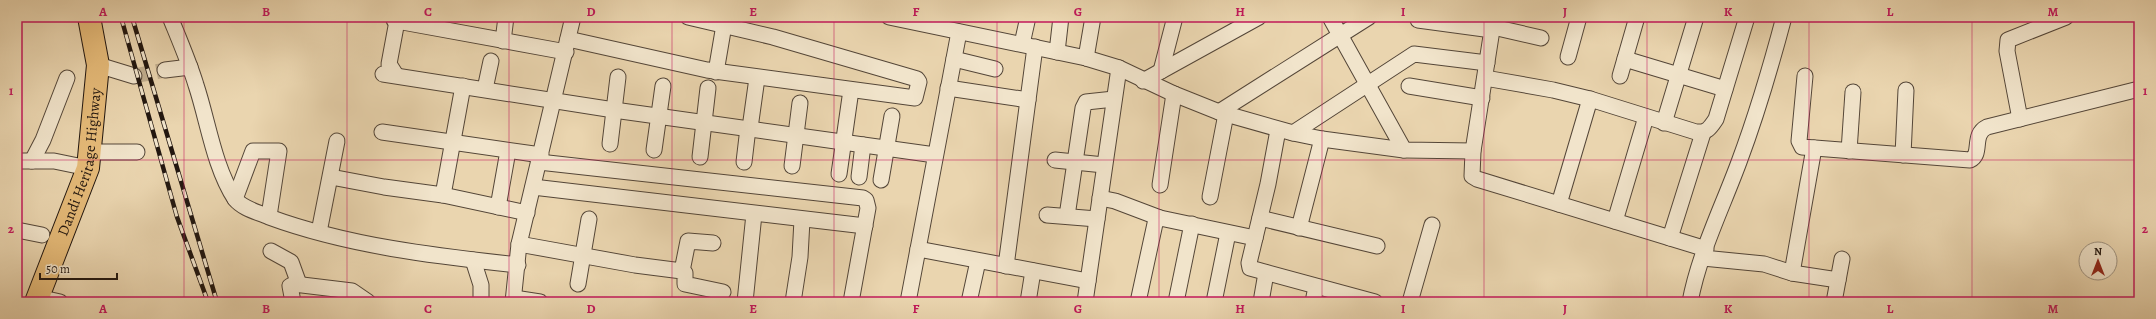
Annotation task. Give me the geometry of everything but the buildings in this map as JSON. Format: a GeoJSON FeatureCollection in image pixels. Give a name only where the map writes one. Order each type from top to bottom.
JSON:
{"type":"FeatureCollection","features":[{"type":"Feature","properties":{"kind":"highway","name":"Dandi Heritage Highway"},"geometry":{"type":"LineString","coordinates":[[37,300],[88,160],[98,65],[89,17]]}},
{"type":"Feature","properties":{"kind":"street"},"geometry":{"type":"LineString","coordinates":[[170,17],[190,67],[223,175],[235,199],[242,206],[319,232],[394,248],[518,265]]}},
{"type":"Feature","properties":{"kind":"street"},"geometry":{"type":"LineString","coordinates":[[503,40],[506,17]]}},
{"type":"Feature","properties":{"kind":"street"},"geometry":{"type":"LineString","coordinates":[[540,302],[513,300],[518,265],[519,244],[573,17]]}},
{"type":"Feature","properties":{"kind":"street"},"geometry":{"type":"LineString","coordinates":[[688,17],[773,37],[919,80],[914,99],[716,72],[567,45],[503,40],[449,24],[395,19],[389,64],[390,74],[614,110],[935,155]]}},
{"type":"Feature","properties":{"kind":"street"},"geometry":{"type":"LineString","coordinates":[[889,17],[952,26],[1028,46],[1086,58],[1119,68],[1143,81],[1223,113],[1278,130],[1322,139],[1404,150],[1473,150]]}},
{"type":"Feature","properties":{"kind":"street"},"geometry":{"type":"LineString","coordinates":[[1006,266],[1028,100],[1028,17]]}},
{"type":"Feature","properties":{"kind":"street"},"geometry":{"type":"LineString","coordinates":[[1056,52],[1061,17]]}},
{"type":"Feature","properties":{"kind":"street"},"geometry":{"type":"LineString","coordinates":[[1086,58],[1093,17]]}},
{"type":"Feature","properties":{"kind":"street"},"geometry":{"type":"LineString","coordinates":[[1161,71],[1175,17]]}},
{"type":"Feature","properties":{"kind":"street"},"geometry":{"type":"LineString","coordinates":[[1143,81],[1237,23],[1258,17]]}},
{"type":"Feature","properties":{"kind":"street"},"geometry":{"type":"LineString","coordinates":[[1330,17],[1404,150]]}},
{"type":"Feature","properties":{"kind":"street"},"geometry":{"type":"LineString","coordinates":[[1210,197],[1223,113],[1369,17]]}},
{"type":"Feature","properties":{"kind":"street"},"geometry":{"type":"LineString","coordinates":[[1568,58],[1580,17]]}},
{"type":"Feature","properties":{"kind":"street"},"geometry":{"type":"LineString","coordinates":[[1620,76],[1637,17]]}},
{"type":"Feature","properties":{"kind":"street"},"geometry":{"type":"LineString","coordinates":[[1664,123],[1696,17]]}},
{"type":"Feature","properties":{"kind":"street"},"geometry":{"type":"LineString","coordinates":[[1670,238],[1703,133],[1708,130],[1716,119],[1747,17]]}},
{"type":"Feature","properties":{"kind":"street"},"geometry":{"type":"LineString","coordinates":[[1690,302],[1704,253],[1764,91],[1784,17]]}},
{"type":"Feature","properties":{"kind":"street"},"geometry":{"type":"LineString","coordinates":[[2020,119],[2007,52],[2008,40],[2066,17]]}},
{"type":"Feature","properties":{"kind":"street"},"geometry":{"type":"LineString","coordinates":[[1418,20],[1493,25],[1541,38]]}},
{"type":"Feature","properties":{"kind":"street"},"geometry":{"type":"LineString","coordinates":[[1493,25],[1473,150],[1472,176],[1477,179],[1670,238],[1704,253],[1764,264],[1792,272],[1838,280]]}},
{"type":"Feature","properties":{"kind":"street"},"geometry":{"type":"LineString","coordinates":[[716,72],[724,26]]}},
{"type":"Feature","properties":{"kind":"street"},"geometry":{"type":"LineString","coordinates":[[908,302],[954,58],[952,26]]}},
{"type":"Feature","properties":{"kind":"street"},"geometry":{"type":"LineString","coordinates":[[1293,133],[1414,54],[1487,63]]}},
{"type":"Feature","properties":{"kind":"street"},"geometry":{"type":"LineString","coordinates":[[954,58],[995,69]]}},
{"type":"Feature","properties":{"kind":"street"},"geometry":{"type":"LineString","coordinates":[[1625,59],[1725,89]]}},
{"type":"Feature","properties":{"kind":"street"},"geometry":{"type":"LineString","coordinates":[[485,90],[490,61]]}},
{"type":"Feature","properties":{"kind":"street"},"geometry":{"type":"LineString","coordinates":[[98,65],[134,76]]}},
{"type":"Feature","properties":{"kind":"street"},"geometry":{"type":"LineString","coordinates":[[165,70],[190,67]]}},
{"type":"Feature","properties":{"kind":"street"},"geometry":{"type":"LineString","coordinates":[[1085,302],[1119,68]]}},
{"type":"Feature","properties":{"kind":"street"},"geometry":{"type":"LineString","coordinates":[[1805,76],[1799,141],[1802,147],[1970,160],[1976,155],[1978,135],[1981,130],[2139,89]]}},
{"type":"Feature","properties":{"kind":"street"},"geometry":{"type":"LineString","coordinates":[[610,144],[618,77]]}},
{"type":"Feature","properties":{"kind":"street"},"geometry":{"type":"LineString","coordinates":[[24,161],[43,140],[67,78]]}},
{"type":"Feature","properties":{"kind":"street"},"geometry":{"type":"LineString","coordinates":[[744,162],[757,78]]}},
{"type":"Feature","properties":{"kind":"street"},"geometry":{"type":"LineString","coordinates":[[1485,78],[1553,90],[1590,99],[1664,123],[1703,133]]}},
{"type":"Feature","properties":{"kind":"street"},"geometry":{"type":"LineString","coordinates":[[443,195],[463,86]]}},
{"type":"Feature","properties":{"kind":"street"},"geometry":{"type":"LineString","coordinates":[[654,150],[663,86]]}},
{"type":"Feature","properties":{"kind":"street"},"geometry":{"type":"LineString","coordinates":[[1409,86],[1482,98]]}},
{"type":"Feature","properties":{"kind":"street"},"geometry":{"type":"LineString","coordinates":[[700,157],[708,88]]}},
{"type":"Feature","properties":{"kind":"street"},"geometry":{"type":"LineString","coordinates":[[948,88],[1028,100]]}},
{"type":"Feature","properties":{"kind":"street"},"geometry":{"type":"LineString","coordinates":[[839,174],[851,90]]}},
{"type":"Feature","properties":{"kind":"street"},"geometry":{"type":"LineString","coordinates":[[1903,155],[1906,90]]}},
{"type":"Feature","properties":{"kind":"street"},"geometry":{"type":"LineString","coordinates":[[1849,151],[1853,92]]}},
{"type":"Feature","properties":{"kind":"street"},"geometry":{"type":"LineString","coordinates":[[1160,185],[1174,94]]}},
{"type":"Feature","properties":{"kind":"street"},"geometry":{"type":"LineString","coordinates":[[1067,216],[1083,108],[1086,102],[1114,99]]}},
{"type":"Feature","properties":{"kind":"street"},"geometry":{"type":"LineString","coordinates":[[1559,204],[1590,99]]}},
{"type":"Feature","properties":{"kind":"street"},"geometry":{"type":"LineString","coordinates":[[792,166],[800,103]]}},
{"type":"Feature","properties":{"kind":"street"},"geometry":{"type":"LineString","coordinates":[[881,180],[888,148],[892,116]]}},
{"type":"Feature","properties":{"kind":"street"},"geometry":{"type":"LineString","coordinates":[[1614,221],[1646,117]]}},
{"type":"Feature","properties":{"kind":"street"},"geometry":{"type":"LineString","coordinates":[[1278,130],[1250,268],[1373,302]]}},
{"type":"Feature","properties":{"kind":"street"},"geometry":{"type":"LineString","coordinates":[[382,132],[508,151],[540,159],[863,198],[866,200],[868,208],[851,302]]}},
{"type":"Feature","properties":{"kind":"street"},"geometry":{"type":"LineString","coordinates":[[1299,228],[1322,139]]}},
{"type":"Feature","properties":{"kind":"street"},"geometry":{"type":"LineString","coordinates":[[319,232],[337,141]]}},
{"type":"Feature","properties":{"kind":"street"},"geometry":{"type":"LineString","coordinates":[[859,177],[863,145]]}},
{"type":"Feature","properties":{"kind":"street"},"geometry":{"type":"LineString","coordinates":[[1792,272],[1814,148]]}},
{"type":"Feature","properties":{"kind":"street"},"geometry":{"type":"LineString","coordinates":[[235,199],[254,151],[279,151],[269,216]]}},
{"type":"Feature","properties":{"kind":"street"},"geometry":{"type":"LineString","coordinates":[[498,207],[508,151]]}},
{"type":"Feature","properties":{"kind":"street"},"geometry":{"type":"LineString","coordinates":[[24,161],[88,160],[137,152]]}},
{"type":"Feature","properties":{"kind":"street"},"geometry":{"type":"LineString","coordinates":[[1055,160],[1104,165]]}},
{"type":"Feature","properties":{"kind":"street"},"geometry":{"type":"LineString","coordinates":[[331,177],[384,187],[443,195],[527,214]]}},
{"type":"Feature","properties":{"kind":"street"},"geometry":{"type":"LineString","coordinates":[[533,187],[802,220],[865,226]]}},
{"type":"Feature","properties":{"kind":"street"},"geometry":{"type":"LineString","coordinates":[[1100,198],[1115,201],[1160,218],[1255,238]]}},
{"type":"Feature","properties":{"kind":"street"},"geometry":{"type":"LineString","coordinates":[[745,302],[754,214]]}},
{"type":"Feature","properties":{"kind":"street"},"geometry":{"type":"LineString","coordinates":[[1047,215],[1097,219]]}},
{"type":"Feature","properties":{"kind":"street"},"geometry":{"type":"LineString","coordinates":[[1138,302],[1154,222],[1156,219],[1160,218]]}},
{"type":"Feature","properties":{"kind":"street"},"geometry":{"type":"LineString","coordinates":[[1260,218],[1378,246]]}},
{"type":"Feature","properties":{"kind":"street"},"geometry":{"type":"LineString","coordinates":[[578,284],[589,219]]}},
{"type":"Feature","properties":{"kind":"street"},"geometry":{"type":"LineString","coordinates":[[793,302],[800,257],[802,220]]}},
{"type":"Feature","properties":{"kind":"street"},"geometry":{"type":"LineString","coordinates":[[1176,302],[1192,224]]}},
{"type":"Feature","properties":{"kind":"street"},"geometry":{"type":"LineString","coordinates":[[1410,302],[1432,225]]}},
{"type":"Feature","properties":{"kind":"street"},"geometry":{"type":"LineString","coordinates":[[17,230],[42,235]]}},
{"type":"Feature","properties":{"kind":"street"},"geometry":{"type":"LineString","coordinates":[[1214,302],[1228,233]]}},
{"type":"Feature","properties":{"kind":"street"},"geometry":{"type":"LineString","coordinates":[[682,271],[688,241],[713,243]]}},
{"type":"Feature","properties":{"kind":"street"},"geometry":{"type":"LineString","coordinates":[[519,244],[682,271],[686,273],[685,284],[723,292]]}},
{"type":"Feature","properties":{"kind":"street"},"geometry":{"type":"LineString","coordinates":[[918,249],[1088,281]]}},
{"type":"Feature","properties":{"kind":"street"},"geometry":{"type":"LineString","coordinates":[[271,251],[291,262],[299,284]]}},
{"type":"Feature","properties":{"kind":"street"},"geometry":{"type":"LineString","coordinates":[[1834,302],[1842,259]]}},
{"type":"Feature","properties":{"kind":"street"},"geometry":{"type":"LineString","coordinates":[[473,260],[481,285],[481,302]]}},
{"type":"Feature","properties":{"kind":"street"},"geometry":{"type":"LineString","coordinates":[[969,302],[978,261]]}},
{"type":"Feature","properties":{"kind":"street"},"geometry":{"type":"LineString","coordinates":[[1028,302],[1033,271]]}},
{"type":"Feature","properties":{"kind":"street"},"geometry":{"type":"LineString","coordinates":[[1260,302],[1266,273]]}},
{"type":"Feature","properties":{"kind":"street"},"geometry":{"type":"LineString","coordinates":[[293,302],[290,286],[299,284],[352,291],[368,302]]}},
{"type":"Feature","properties":{"kind":"street"},"geometry":{"type":"LineString","coordinates":[[1313,302],[1316,286]]}},
{"type":"Feature","properties":{"kind":"street"},"geometry":{"type":"LineString","coordinates":[[37,300],[60,302]]}},
{"type":"Feature","properties":{"kind":"tunnel"},"geometry":{"type":"LineString","coordinates":[[134,76],[165,70]]}},
{"type":"Feature","properties":{"kind":"railway"},"geometry":{"type":"LineString","coordinates":[[121,17],[177,217],[208,302]]}},
{"type":"Feature","properties":{"kind":"railway"},"geometry":{"type":"LineString","coordinates":[[132,17],[217,302]]}}]}
